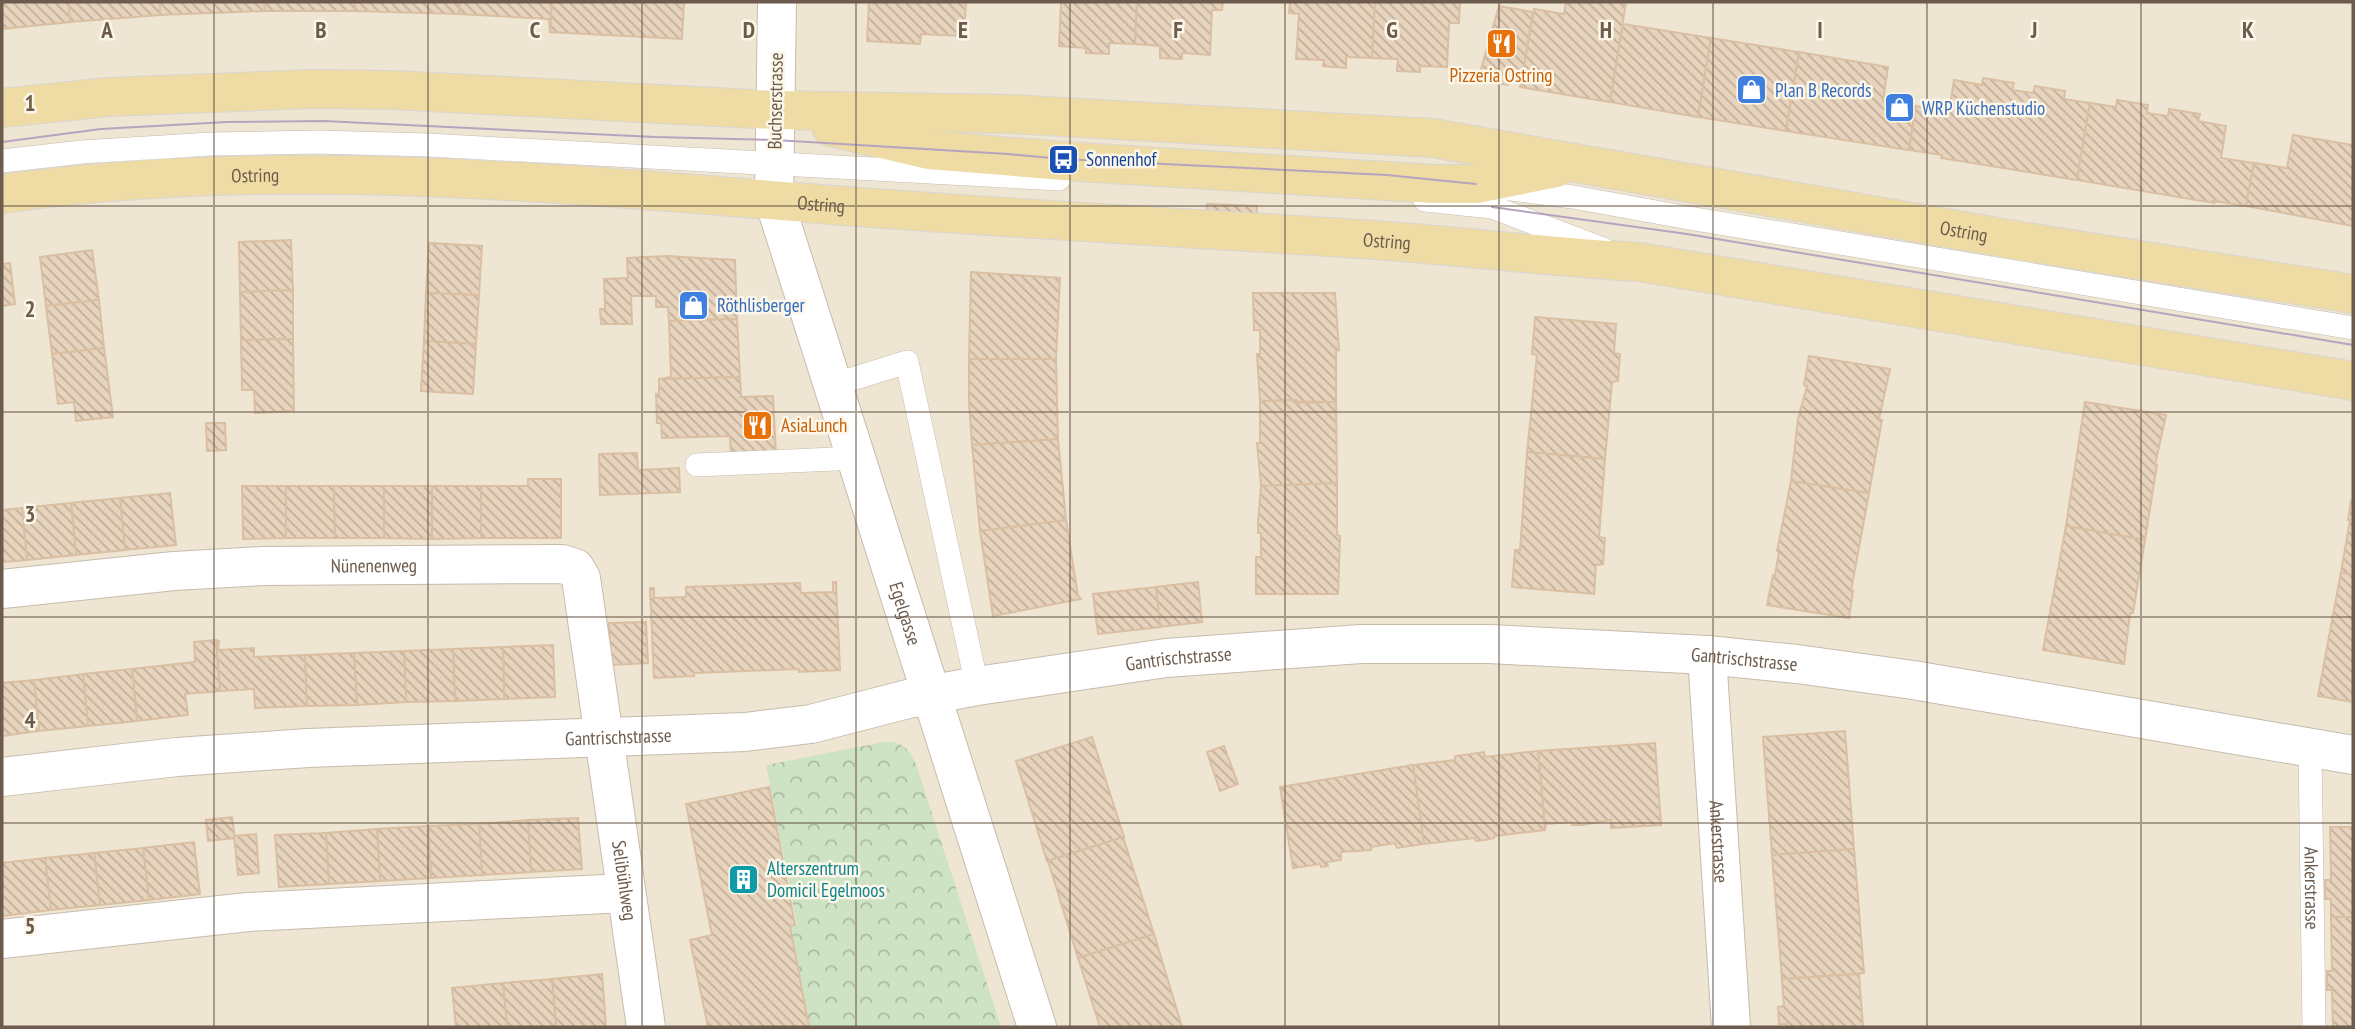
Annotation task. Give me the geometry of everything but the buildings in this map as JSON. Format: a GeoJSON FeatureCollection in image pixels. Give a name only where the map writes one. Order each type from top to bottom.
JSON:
{"type":"FeatureCollection","features":[{"type":"Feature","properties":{"kind":"main road","name":"Ostring"},"geometry":{"type":"LineString","coordinates":[[2,108],[109,97],[312,89],[393,90],[775,110],[1010,114],[1433,138],[2014,240],[2353,295]]}},
{"type":"Feature","properties":{"kind":"main road","name":"Ostring"},"geometry":{"type":"LineString","coordinates":[[775,110],[846,131],[929,150],[1063,162],[1433,184],[1484,196],[1576,164]]}},
{"type":"Feature","properties":{"kind":"main road","name":"Ostring"},"geometry":{"type":"LineString","coordinates":[[2,194],[110,183],[221,176],[419,177],[593,187],[774,182],[997,218],[1359,239],[1550,257],[1639,262],[2353,381]]}},
{"type":"Feature","properties":{"kind":"street","name":"Buchserstrasse"},"geometry":{"type":"LineString","coordinates":[[774,182],[776,2]]}},
{"type":"Feature","properties":{"kind":"street","name":"Egelgasse"},"geometry":{"type":"LineString","coordinates":[[774,182],[833,385],[1037,1027]]}},
{"type":"Feature","properties":{"kind":"street","name":"Nünenenweg"},"geometry":{"type":"LineString","coordinates":[[2,589],[174,571],[263,566],[572,566],[581,578],[604,736]]}},
{"type":"Feature","properties":{"kind":"street","name":"Gantrischstrasse"},"geometry":{"type":"LineString","coordinates":[[2,777],[177,757],[295,749],[777,729],[811,724],[932,694],[1166,658],[1361,644],[1489,644],[1707,655],[1797,664],[1913,680],[2353,755]]}},
{"type":"Feature","properties":{"kind":"street","name":"Ankerstrasse"},"geometry":{"type":"LineString","coordinates":[[1707,655],[1731,1027]]}},
{"type":"Feature","properties":{"kind":"street","name":"Selibühlweg"},"geometry":{"type":"LineString","coordinates":[[604,736],[646,1027]]}},
{"type":"Feature","properties":{"kind":"street"},"geometry":{"type":"LineString","coordinates":[[2,939],[248,912],[625,893]]}},
{"type":"Feature","properties":{"kind":"lane"},"geometry":{"type":"LineString","coordinates":[[2,161],[82,152],[211,144],[318,142],[427,145],[774,182],[1573,197],[2353,328]]}},
{"type":"Feature","properties":{"kind":"lane","name":"Ostring"},"geometry":{"type":"LineString","coordinates":[[1484,196],[1639,262]]}},
{"type":"Feature","properties":{"kind":"lane"},"geometry":{"type":"LineString","coordinates":[[833,385],[907,362],[977,686]]}},
{"type":"Feature","properties":{"kind":"lane"},"geometry":{"type":"LineString","coordinates":[[697,465],[857,458]]}},
{"type":"Feature","properties":{"kind":"lane","name":"Ankerstrasse"},"geometry":{"type":"LineString","coordinates":[[2310,748],[2314,1027]]}},
{"type":"Feature","properties":{"kind":"shaded area"},"geometry":{"type":"Polygon","coordinates":[[[2,2],[2353,2],[2353,1027],[2,1027],[2,2]]]}},
{"type":"Feature","properties":{"kind":"green space"},"geometry":{"type":"Polygon","coordinates":[[[884,742],[904,747],[916,764],[1001,1027],[810,1027],[791,927],[797,925],[766,765],[884,742]]]}},
{"type":"Feature","properties":{"kind":"tram line"},"geometry":{"type":"LineString","coordinates":[[2,142],[101,129],[227,122],[324,121],[775,140],[1063,159],[1387,175],[1476,184]]}},
{"type":"Feature","properties":{"kind":"tram line"},"geometry":{"type":"LineString","coordinates":[[1492,207],[1687,234],[2353,345]]}},
{"type":"Feature","properties":{"kind":"place","name":"Pizzeria Ostring"},"geometry":{"type":"Point","coordinates":[1501,44]}},
{"type":"Feature","properties":{"kind":"place","name":"Plan B Records"},"geometry":{"type":"Point","coordinates":[1752,90]}},
{"type":"Feature","properties":{"kind":"place","name":"WRP Küchenstudio"},"geometry":{"type":"Point","coordinates":[1899,108]}},
{"type":"Feature","properties":{"kind":"place","name":"Sonnenhof"},"geometry":{"type":"Point","coordinates":[1063,159]}},
{"type":"Feature","properties":{"kind":"place","name":"Röthlisberger"},"geometry":{"type":"Point","coordinates":[694,305]}},
{"type":"Feature","properties":{"kind":"place","name":"AsiaLunch"},"geometry":{"type":"Point","coordinates":[758,425]}},
{"type":"Feature","properties":{"kind":"place","name":"Alterszentrum Domicil Egelmoos"},"geometry":{"type":"Point","coordinates":[744,879]}}]}
